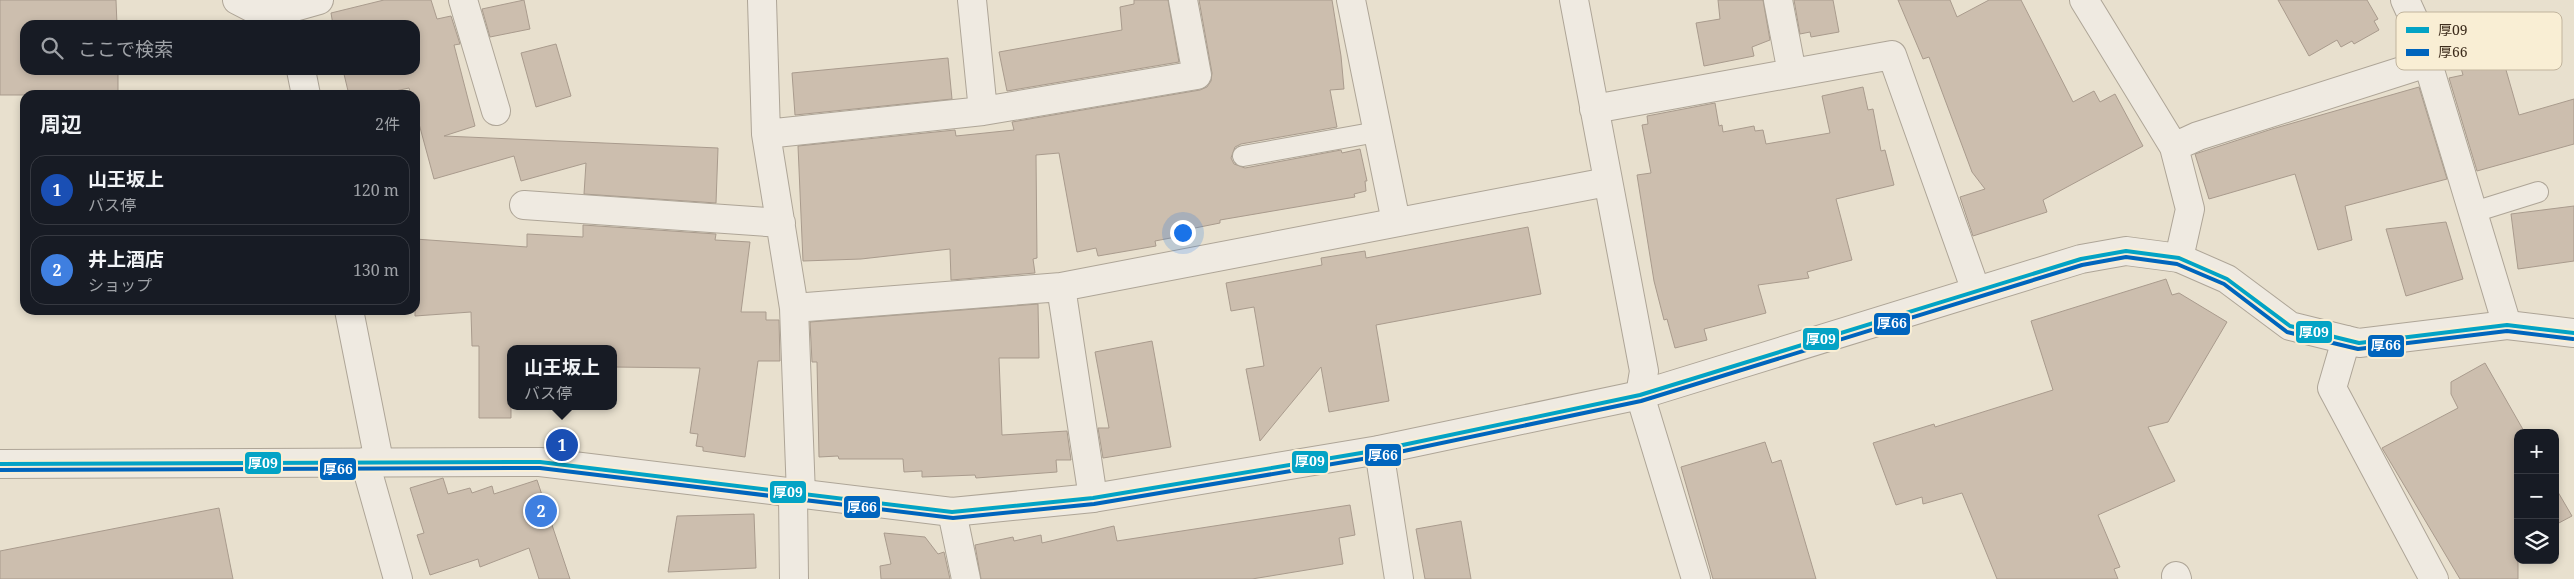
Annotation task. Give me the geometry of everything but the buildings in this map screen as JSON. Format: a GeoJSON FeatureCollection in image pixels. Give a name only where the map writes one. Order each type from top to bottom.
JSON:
{"type":"FeatureCollection","features":[{"type":"Feature","properties":{"kind":"street"},"geometry":{"type":"LineString","coordinates":[[237,0],[269,20],[319,0]]}},
{"type":"Feature","properties":{"kind":"street"},"geometry":{"type":"LineString","coordinates":[[463,0],[493,64],[496,111]]}},
{"type":"Feature","properties":{"kind":"street"},"geometry":{"type":"LineString","coordinates":[[762,0],[766,134],[794,308],[797,495],[794,579]]}},
{"type":"Feature","properties":{"kind":"street"},"geometry":{"type":"LineString","coordinates":[[972,0],[983,111]]}},
{"type":"Feature","properties":{"kind":"street"},"geometry":{"type":"LineString","coordinates":[[766,134],[983,111],[1197,74],[1183,0]]}},
{"type":"Feature","properties":{"kind":"street"},"geometry":{"type":"LineString","coordinates":[[1351,0],[1396,222]]}},
{"type":"Feature","properties":{"kind":"street"},"geometry":{"type":"LineString","coordinates":[[1574,0],[1644,371],[1640,394],[1696,579]]}},
{"type":"Feature","properties":{"kind":"street"},"geometry":{"type":"LineString","coordinates":[[1778,0],[1792,73]]}},
{"type":"Feature","properties":{"kind":"street"},"geometry":{"type":"LineString","coordinates":[[2084,0],[2174,147],[2190,209],[2179,258]]}},
{"type":"Feature","properties":{"kind":"street"},"geometry":{"type":"LineString","coordinates":[[2404,0],[2410,12]]}},
{"type":"Feature","properties":{"kind":"street"},"geometry":{"type":"LineString","coordinates":[[1594,109],[1892,55],[1976,291]]}},
{"type":"Feature","properties":{"kind":"street"},"geometry":{"type":"LineString","coordinates":[[2174,147],[2198,136],[2405,70]]}},
{"type":"Feature","properties":{"kind":"street"},"geometry":{"type":"LineString","coordinates":[[2429,70],[2507,325]]}},
{"type":"Feature","properties":{"kind":"street"},"geometry":{"type":"LineString","coordinates":[[302,75],[305,90]]}},
{"type":"Feature","properties":{"kind":"street"},"geometry":{"type":"LineString","coordinates":[[794,308],[1061,288],[1607,182]]}},
{"type":"Feature","properties":{"kind":"street"},"geometry":{"type":"LineString","coordinates":[[524,205],[781,223]]}},
{"type":"Feature","properties":{"kind":"street"},"geometry":{"type":"LineString","coordinates":[[0,464],[540,462],[797,495],[952,512],[1093,498],[1379,450],[1640,394],[2081,259],[2126,251],[2179,258],[2227,279],[2290,326],[2358,343],[2507,325],[2574,333]]}},
{"type":"Feature","properties":{"kind":"street"},"geometry":{"type":"LineString","coordinates":[[1061,288],[1093,498]]}},
{"type":"Feature","properties":{"kind":"street"},"geometry":{"type":"LineString","coordinates":[[350,315],[372,462],[398,579]]}},
{"type":"Feature","properties":{"kind":"street"},"geometry":{"type":"LineString","coordinates":[[2346,340],[2332,388],[2434,579]]}},
{"type":"Feature","properties":{"kind":"street"},"geometry":{"type":"LineString","coordinates":[[1379,450],[1399,579]]}},
{"type":"Feature","properties":{"kind":"street"},"geometry":{"type":"LineString","coordinates":[[952,512],[966,579]]}},
{"type":"Feature","properties":{"kind":"lane"},"geometry":{"type":"LineString","coordinates":[[1243,156],[1378,132]]}},
{"type":"Feature","properties":{"kind":"lane"},"geometry":{"type":"LineString","coordinates":[[2474,212],[2538,192]]}},
{"type":"Feature","properties":{"kind":"transit line","name":"厚09"},"geometry":{"type":"LineString","coordinates":[[0,464],[540,462],[952,512],[1093,498],[1379,450],[1640,395],[2081,259],[2126,251],[2179,258],[2227,279],[2290,326],[2359,343],[2507,325],[2574,333]]}},
{"type":"Feature","properties":{"kind":"transit line","name":"厚66"},"geometry":{"type":"LineString","coordinates":[[0,470],[540,468],[953,518],[1094,504],[1380,456],[1641,401],[2082,265],[2126,257],[2177,264],[2224,284],[2287,332],[2358,349],[2507,331],[2573,339]]}},
{"type":"Feature","properties":{"kind":"place","name":"山王坂上"},"geometry":{"type":"Point","coordinates":[562,445]}},
{"type":"Feature","properties":{"kind":"place","name":"井上酒店"},"geometry":{"type":"Point","coordinates":[541,511]}}]}
